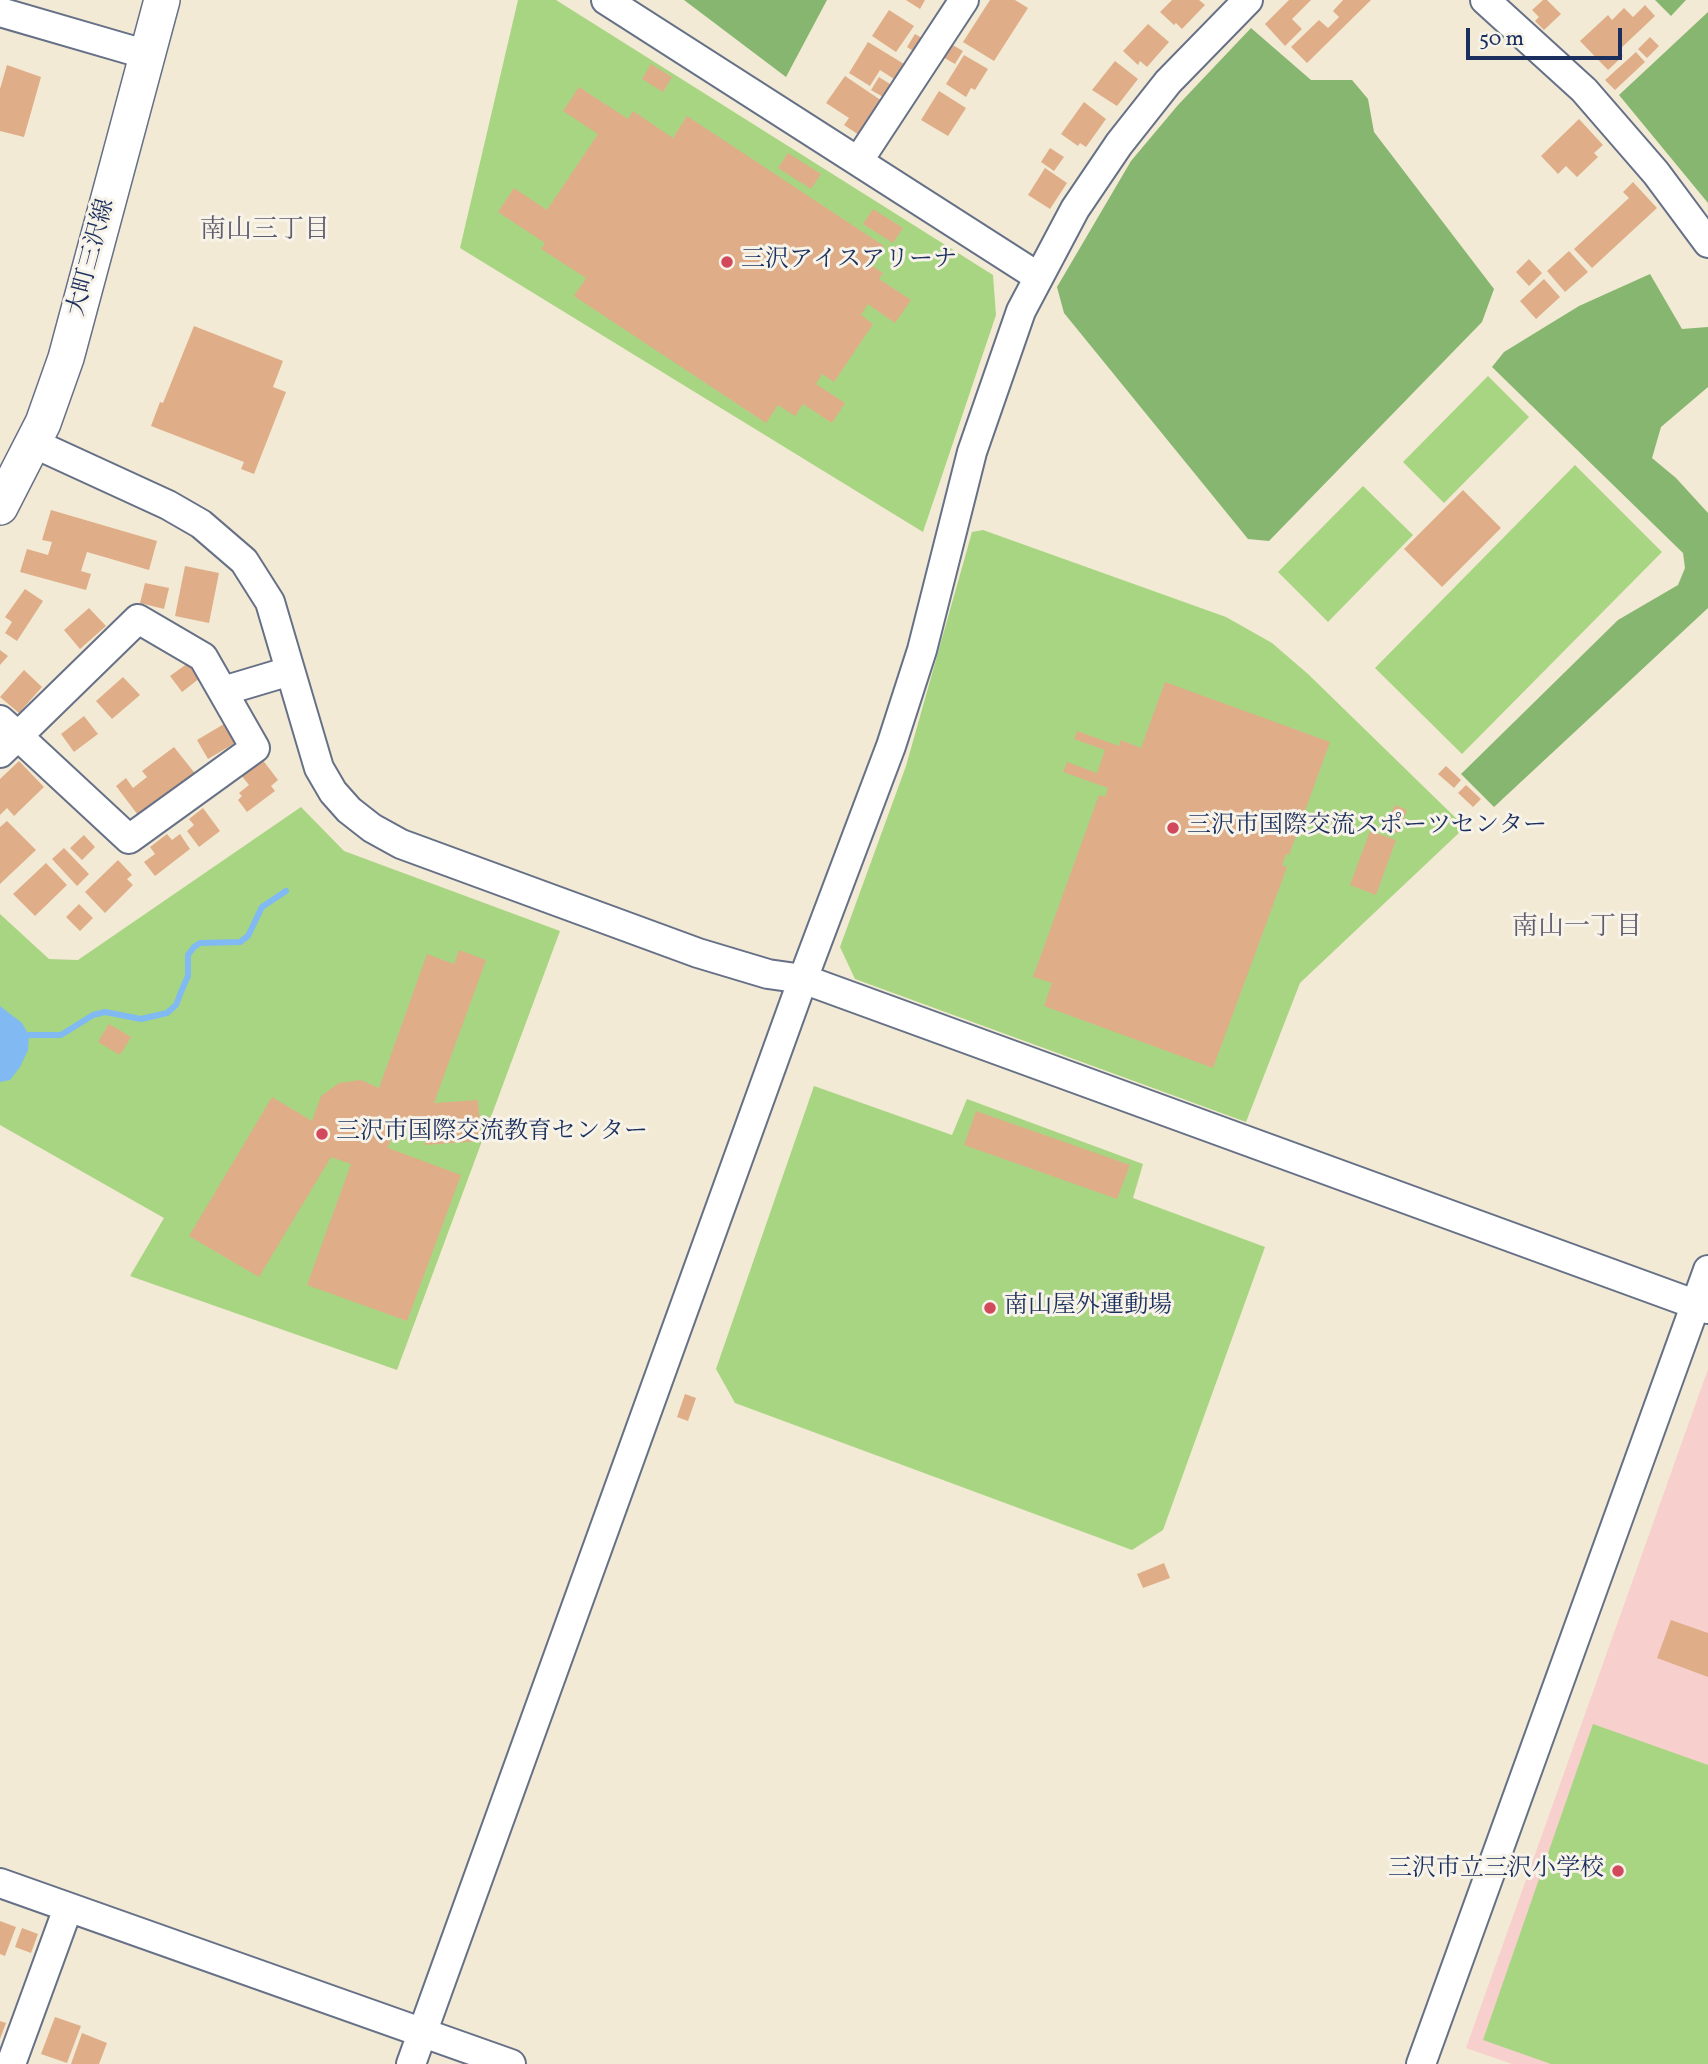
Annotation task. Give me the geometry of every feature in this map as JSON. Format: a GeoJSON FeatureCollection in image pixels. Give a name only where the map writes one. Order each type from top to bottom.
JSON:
{"type":"FeatureCollection","features":[{"type":"Feature","properties":{"kind":"main road","name":"大町三沢線"},"geometry":{"type":"LineString","coordinates":[[0,507],[33,443],[66,358],[162,0]]}},
{"type":"Feature","properties":{"kind":"street"},"geometry":{"type":"LineString","coordinates":[[606,0],[1037,276]]}},
{"type":"Feature","properties":{"kind":"street"},"geometry":{"type":"LineString","coordinates":[[859,160],[964,0]]}},
{"type":"Feature","properties":{"kind":"street"},"geometry":{"type":"LineString","coordinates":[[411,2064],[803,979],[891,746],[922,650],[972,452],[1021,311],[1037,276],[1076,209],[1119,144],[1168,82],[1248,0]]}},
{"type":"Feature","properties":{"kind":"street"},"geometry":{"type":"LineString","coordinates":[[1485,0],[1584,90],[1656,173],[1708,243]]}},
{"type":"Feature","properties":{"kind":"street"},"geometry":{"type":"LineString","coordinates":[[0,12],[148,55]]}},
{"type":"Feature","properties":{"kind":"street"},"geometry":{"type":"LineString","coordinates":[[33,443],[168,505],[224,541],[244,561],[270,602],[319,768],[341,801],[372,828],[401,844],[686,949],[768,974],[803,979],[1702,1307]]}},
{"type":"Feature","properties":{"kind":"street"},"geometry":{"type":"LineString","coordinates":[[138,619],[203,657],[255,748],[129,839],[6,736],[138,619]]}},
{"type":"Feature","properties":{"kind":"street"},"geometry":{"type":"LineString","coordinates":[[223,691],[290,671]]}},
{"type":"Feature","properties":{"kind":"street"},"geometry":{"type":"LineString","coordinates":[[1420,2064],[1702,1307],[1708,1270]]}},
{"type":"Feature","properties":{"kind":"street"},"geometry":{"type":"LineString","coordinates":[[0,1883],[511,2064]]}},
{"type":"Feature","properties":{"kind":"street"},"geometry":{"type":"LineString","coordinates":[[11,2064],[68,1908]]}},
{"type":"Feature","properties":{"kind":"shaded area","name":"三沢市立三沢小学校"},"geometry":{"type":"Polygon","coordinates":[[[1708,1369],[1708,2064],[1512,2064],[1466,2048],[1708,1369]]]}},
{"type":"Feature","properties":{"kind":"green space","name":"三沢アイスアリーナ"},"geometry":{"type":"Polygon","coordinates":[[[518,0],[556,0],[993,275],[996,315],[923,532],[460,248],[518,0]]]}},
{"type":"Feature","properties":{"kind":"green space"},"geometry":{"type":"Polygon","coordinates":[[[684,0],[827,0],[786,77],[684,0]]]}},
{"type":"Feature","properties":{"kind":"green space"},"geometry":{"type":"Polygon","coordinates":[[[1655,0],[1686,0],[1671,16],[1655,0]]]}},
{"type":"Feature","properties":{"kind":"green space"},"geometry":{"type":"Polygon","coordinates":[[[1708,12],[1708,203],[1619,95],[1708,12]]]}},
{"type":"Feature","properties":{"kind":"green space"},"geometry":{"type":"Polygon","coordinates":[[[1251,28],[1311,80],[1352,80],[1368,99],[1374,132],[1494,289],[1482,322],[1269,541],[1248,539],[1064,313],[1057,287],[1131,161],[1178,105],[1251,28]]]}},
{"type":"Feature","properties":{"kind":"green space"},"geometry":{"type":"Polygon","coordinates":[[[1650,274],[1682,329],[1708,327],[1708,387],[1661,427],[1652,458],[1676,478],[1708,513],[1708,608],[1494,807],[1461,774],[1618,620],[1678,585],[1685,568],[1683,553],[1492,367],[1504,352],[1579,306],[1650,274]]]}},
{"type":"Feature","properties":{"kind":"green space"},"geometry":{"type":"Polygon","coordinates":[[[1488,376],[1529,417],[1444,503],[1403,462],[1488,376]]]}},
{"type":"Feature","properties":{"kind":"green space"},"geometry":{"type":"Polygon","coordinates":[[[1575,465],[1662,552],[1462,754],[1375,668],[1575,465]]]}},
{"type":"Feature","properties":{"kind":"green space"},"geometry":{"type":"Polygon","coordinates":[[[1363,486],[1413,535],[1328,622],[1278,572],[1363,486]]]}},
{"type":"Feature","properties":{"kind":"green space","name":"三沢市国際交流スポーツセンター"},"geometry":{"type":"Polygon","coordinates":[[[983,530],[1226,617],[1272,643],[1308,674],[1463,825],[1461,831],[1300,983],[1246,1122],[855,979],[840,947],[906,766],[972,532],[983,530]]]}},
{"type":"Feature","properties":{"kind":"green space"},"geometry":{"type":"Polygon","coordinates":[[[301,807],[344,851],[560,931],[397,1370],[130,1276],[164,1218],[0,1125],[0,914],[49,959],[78,960],[301,807]]]}},
{"type":"Feature","properties":{"kind":"green space","name":"南山屋外運動場"},"geometry":{"type":"Polygon","coordinates":[[[814,1086],[952,1135],[967,1099],[1143,1164],[1133,1198],[1265,1247],[1163,1530],[1132,1550],[735,1403],[716,1369],[814,1086]]]}},
{"type":"Feature","properties":{"kind":"green space","name":"三沢市立三沢小学校"},"geometry":{"type":"Polygon","coordinates":[[[1593,1724],[1708,1765],[1708,2064],[1551,2064],[1483,2040],[1593,1724]]]}},
{"type":"Feature","properties":{"kind":"water"},"geometry":{"type":"Polygon","coordinates":[[[0,1006],[22,1023],[29,1035],[28,1050],[20,1067],[10,1080],[0,1082],[0,1006]]]}},
{"type":"Feature","properties":{"kind":"building"},"geometry":{"type":"Polygon","coordinates":[[[906,0],[925,0],[920,9],[906,0]]]}},
{"type":"Feature","properties":{"kind":"building"},"geometry":{"type":"Polygon","coordinates":[[[990,0],[1015,0],[1028,8],[994,61],[963,42],[990,0]]]}},
{"type":"Feature","properties":{"kind":"building"},"geometry":{"type":"Polygon","coordinates":[[[1172,0],[1199,0],[1205,5],[1182,29],[1160,12],[1172,0]]]}},
{"type":"Feature","properties":{"kind":"building"},"geometry":{"type":"Polygon","coordinates":[[[1289,0],[1311,0],[1292,19],[1302,29],[1285,46],[1265,24],[1289,0]]]}},
{"type":"Feature","properties":{"kind":"building"},"geometry":{"type":"Polygon","coordinates":[[[1343,0],[1371,0],[1307,63],[1291,47],[1319,20],[1328,28],[1339,17],[1333,11],[1343,0]]]}},
{"type":"Feature","properties":{"kind":"building"},"geometry":{"type":"Polygon","coordinates":[[[1543,0],[1547,0],[1561,14],[1544,30],[1535,21],[1539,17],[1532,10],[1543,0]]]}},
{"type":"Feature","properties":{"kind":"building"},"geometry":{"type":"Polygon","coordinates":[[[1645,5],[1655,16],[1618,51],[1623,56],[1608,70],[1580,41],[1608,15],[1612,20],[1624,8],[1633,17],[1645,5]]]}},
{"type":"Feature","properties":{"kind":"building"},"geometry":{"type":"Polygon","coordinates":[[[889,10],[914,26],[896,52],[872,36],[889,10]]]}},
{"type":"Feature","properties":{"kind":"building"},"geometry":{"type":"Polygon","coordinates":[[[1148,24],[1169,42],[1147,67],[1140,61],[1138,65],[1123,51],[1148,24]]]}},
{"type":"Feature","properties":{"kind":"building"},"geometry":{"type":"Polygon","coordinates":[[[915,34],[927,41],[918,54],[907,47],[915,34]]]}},
{"type":"Feature","properties":{"kind":"building"},"geometry":{"type":"Polygon","coordinates":[[[1650,37],[1659,46],[1647,58],[1638,49],[1650,37]]]}},
{"type":"Feature","properties":{"kind":"building"},"geometry":{"type":"Polygon","coordinates":[[[868,42],[904,64],[894,79],[880,70],[870,86],[849,73],[868,42]]]}},
{"type":"Feature","properties":{"kind":"building"},"geometry":{"type":"Polygon","coordinates":[[[951,44],[963,51],[955,64],[943,57],[951,44]]]}},
{"type":"Feature","properties":{"kind":"building"},"geometry":{"type":"Polygon","coordinates":[[[1636,52],[1645,62],[1615,90],[1605,80],[1636,52]]]}},
{"type":"Feature","properties":{"kind":"building"},"geometry":{"type":"Polygon","coordinates":[[[964,55],[988,69],[975,90],[971,88],[966,97],[946,84],[964,55]]]}},
{"type":"Feature","properties":{"kind":"building"},"geometry":{"type":"Polygon","coordinates":[[[1115,61],[1138,79],[1117,106],[1092,90],[1115,61]]]}},
{"type":"Feature","properties":{"kind":"building"},"geometry":{"type":"Polygon","coordinates":[[[651,64],[672,77],[663,92],[642,79],[651,64]]]}},
{"type":"Feature","properties":{"kind":"building"},"geometry":{"type":"Polygon","coordinates":[[[7,65],[41,77],[24,137],[0,131],[0,89],[7,65]]]}},
{"type":"Feature","properties":{"kind":"building"},"geometry":{"type":"Polygon","coordinates":[[[845,76],[885,103],[862,137],[844,125],[849,118],[826,103],[845,76]]]}},
{"type":"Feature","properties":{"kind":"building"},"geometry":{"type":"Polygon","coordinates":[[[879,77],[893,86],[885,98],[871,90],[879,77]]]}},
{"type":"Feature","properties":{"kind":"building"},"geometry":{"type":"Polygon","coordinates":[[[579,87],[628,119],[633,111],[673,138],[687,116],[884,246],[871,265],[883,273],[879,279],[911,300],[895,323],[868,304],[861,315],[873,324],[834,382],[822,374],[816,384],[845,403],[832,423],[803,404],[795,416],[778,405],[766,423],[574,296],[586,278],[541,249],[545,243],[498,212],[514,188],[547,210],[598,134],[563,111],[579,87]]]}},
{"type":"Feature","properties":{"kind":"building"},"geometry":{"type":"Polygon","coordinates":[[[939,91],[966,108],[948,136],[921,120],[939,91]]]}},
{"type":"Feature","properties":{"kind":"building"},"geometry":{"type":"Polygon","coordinates":[[[1084,102],[1106,119],[1086,147],[1080,143],[1078,146],[1061,134],[1084,102]]]}},
{"type":"Feature","properties":{"kind":"building"},"geometry":{"type":"Polygon","coordinates":[[[1579,119],[1603,145],[1594,153],[1598,157],[1577,177],[1566,166],[1558,174],[1541,156],[1579,119]]]}},
{"type":"Feature","properties":{"kind":"building"},"geometry":{"type":"Polygon","coordinates":[[[1050,148],[1064,157],[1054,171],[1041,162],[1050,148]]]}},
{"type":"Feature","properties":{"kind":"building"},"geometry":{"type":"Polygon","coordinates":[[[788,153],[821,174],[811,189],[778,168],[788,153]]]}},
{"type":"Feature","properties":{"kind":"building"},"geometry":{"type":"Polygon","coordinates":[[[1045,168],[1067,183],[1050,209],[1028,195],[1045,168]]]}},
{"type":"Feature","properties":{"kind":"building"},"geometry":{"type":"Polygon","coordinates":[[[1633,182],[1657,208],[1592,268],[1574,249],[1629,198],[1623,192],[1633,182]]]}},
{"type":"Feature","properties":{"kind":"building"},"geometry":{"type":"Polygon","coordinates":[[[873,209],[903,228],[893,243],[863,224],[873,209]]]}},
{"type":"Feature","properties":{"kind":"building"},"geometry":{"type":"Polygon","coordinates":[[[1569,251],[1588,272],[1565,292],[1547,271],[1569,251]]]}},
{"type":"Feature","properties":{"kind":"building"},"geometry":{"type":"Polygon","coordinates":[[[1529,259],[1542,273],[1529,286],[1516,272],[1529,259]]]}},
{"type":"Feature","properties":{"kind":"building"},"geometry":{"type":"Polygon","coordinates":[[[1544,279],[1560,297],[1536,319],[1520,301],[1544,279]]]}},
{"type":"Feature","properties":{"kind":"building"},"geometry":{"type":"Polygon","coordinates":[[[194,326],[283,361],[273,387],[286,392],[254,474],[241,469],[244,462],[151,426],[194,326]]]}},
{"type":"Feature","properties":{"kind":"building"},"geometry":{"type":"Polygon","coordinates":[[[1463,490],[1501,528],[1442,587],[1404,549],[1463,490]]]}},
{"type":"Feature","properties":{"kind":"building"},"geometry":{"type":"Polygon","coordinates":[[[51,510],[157,541],[149,570],[87,552],[81,571],[91,574],[86,590],[20,572],[27,549],[48,555],[52,542],[42,540],[51,510]]]}},
{"type":"Feature","properties":{"kind":"building"},"geometry":{"type":"Polygon","coordinates":[[[185,566],[219,573],[209,623],[175,616],[185,566]]]}},
{"type":"Feature","properties":{"kind":"building"},"geometry":{"type":"Polygon","coordinates":[[[145,583],[169,588],[164,609],[140,603],[145,583]]]}},
{"type":"Feature","properties":{"kind":"building"},"geometry":{"type":"Polygon","coordinates":[[[25,589],[43,601],[17,641],[5,633],[12,622],[5,617],[25,589]]]}},
{"type":"Feature","properties":{"kind":"building"},"geometry":{"type":"Polygon","coordinates":[[[89,608],[106,626],[80,649],[64,630],[89,608]]]}},
{"type":"Feature","properties":{"kind":"building"},"geometry":{"type":"Polygon","coordinates":[[[0,650],[8,656],[0,665],[0,650]]]}},
{"type":"Feature","properties":{"kind":"building"},"geometry":{"type":"Polygon","coordinates":[[[188,663],[200,678],[182,692],[170,676],[188,663]]]}},
{"type":"Feature","properties":{"kind":"building"},"geometry":{"type":"Polygon","coordinates":[[[24,670],[42,687],[19,713],[0,697],[24,670]]]}},
{"type":"Feature","properties":{"kind":"building"},"geometry":{"type":"Polygon","coordinates":[[[123,677],[140,695],[112,719],[96,701],[123,677]]]}},
{"type":"Feature","properties":{"kind":"building"},"geometry":{"type":"Polygon","coordinates":[[[1165,682],[1330,742],[1289,855],[1286,854],[1282,865],[1287,867],[1213,1068],[1044,1006],[1052,983],[1033,977],[1099,795],[1105,797],[1108,788],[1063,772],[1067,762],[1097,773],[1105,750],[1074,739],[1077,731],[1119,746],[1121,740],[1141,748],[1165,682]]]}},
{"type":"Feature","properties":{"kind":"building"},"geometry":{"type":"Polygon","coordinates":[[[84,716],[98,734],[74,752],[61,734],[84,716]]]}},
{"type":"Feature","properties":{"kind":"building"},"geometry":{"type":"Polygon","coordinates":[[[224,724],[235,743],[208,759],[197,740],[224,724]]]}},
{"type":"Feature","properties":{"kind":"building"},"geometry":{"type":"Polygon","coordinates":[[[174,747],[197,776],[141,819],[116,786],[126,778],[133,788],[147,777],[142,771],[174,747]]]}},
{"type":"Feature","properties":{"kind":"building"},"geometry":{"type":"Polygon","coordinates":[[[262,759],[278,780],[271,786],[275,791],[247,812],[238,800],[242,796],[239,793],[249,785],[241,775],[262,759]]]}},
{"type":"Feature","properties":{"kind":"building"},"geometry":{"type":"Polygon","coordinates":[[[19,761],[44,787],[14,816],[7,808],[0,815],[0,779],[19,761]]]}},
{"type":"Feature","properties":{"kind":"building"},"geometry":{"type":"Polygon","coordinates":[[[1446,766],[1461,780],[1454,788],[1438,774],[1446,766]]]}},
{"type":"Feature","properties":{"kind":"building"},"geometry":{"type":"Polygon","coordinates":[[[1466,785],[1481,799],[1473,807],[1458,793],[1466,785]]]}},
{"type":"Feature","properties":{"kind":"building"},"geometry":{"type":"Polygon","coordinates":[[[1395,805],[1407,810],[1398,833],[1385,828],[1395,805]]]}},
{"type":"Feature","properties":{"kind":"building"},"geometry":{"type":"Polygon","coordinates":[[[203,808],[220,831],[199,847],[187,831],[194,825],[189,819],[203,808]]]}},
{"type":"Feature","properties":{"kind":"building"},"geometry":{"type":"Polygon","coordinates":[[[7,821],[36,850],[0,884],[0,827],[7,821]]]}},
{"type":"Feature","properties":{"kind":"building"},"geometry":{"type":"Polygon","coordinates":[[[1370,831],[1396,840],[1376,895],[1350,885],[1370,831]]]}},
{"type":"Feature","properties":{"kind":"building"},"geometry":{"type":"Polygon","coordinates":[[[167,834],[172,840],[180,834],[190,849],[155,876],[144,862],[155,854],[150,847],[167,834]]]}},
{"type":"Feature","properties":{"kind":"building"},"geometry":{"type":"Polygon","coordinates":[[[84,835],[95,847],[82,860],[70,848],[84,835]]]}},
{"type":"Feature","properties":{"kind":"building"},"geometry":{"type":"Polygon","coordinates":[[[64,848],[89,874],[77,886],[52,859],[64,848]]]}},
{"type":"Feature","properties":{"kind":"building"},"geometry":{"type":"Polygon","coordinates":[[[118,860],[132,875],[127,879],[133,885],[105,913],[85,892],[118,860]]]}},
{"type":"Feature","properties":{"kind":"building"},"geometry":{"type":"Polygon","coordinates":[[[46,863],[67,885],[35,916],[13,894],[46,863]]]}},
{"type":"Feature","properties":{"kind":"building"},"geometry":{"type":"Polygon","coordinates":[[[79,904],[93,918],[80,931],[66,917],[79,904]]]}},
{"type":"Feature","properties":{"kind":"building","name":"三沢市国際交流教育センター"},"geometry":{"type":"Polygon","coordinates":[[[459,950],[486,960],[434,1103],[478,1100],[481,1141],[425,1145],[424,1121],[396,1123],[388,1148],[461,1175],[407,1321],[307,1285],[351,1164],[331,1157],[259,1277],[189,1236],[272,1097],[312,1121],[321,1096],[339,1083],[361,1080],[379,1088],[427,954],[454,964],[459,950]]]}},
{"type":"Feature","properties":{"kind":"building"},"geometry":{"type":"Polygon","coordinates":[[[109,1024],[131,1037],[120,1055],[98,1042],[109,1024]]]}},
{"type":"Feature","properties":{"kind":"building"},"geometry":{"type":"Polygon","coordinates":[[[976,1111],[1130,1165],[1117,1199],[964,1145],[976,1111]]]}},
{"type":"Feature","properties":{"kind":"building"},"geometry":{"type":"Polygon","coordinates":[[[685,1394],[696,1398],[688,1421],[677,1417],[685,1394]]]}},
{"type":"Feature","properties":{"kind":"building"},"geometry":{"type":"Polygon","coordinates":[[[1164,1563],[1170,1578],[1143,1588],[1137,1574],[1164,1563]]]}},
{"type":"Feature","properties":{"kind":"building"},"geometry":{"type":"Polygon","coordinates":[[[1671,1620],[1708,1633],[1708,1677],[1657,1658],[1671,1620]]]}},
{"type":"Feature","properties":{"kind":"building"},"geometry":{"type":"Polygon","coordinates":[[[0,1921],[16,1927],[5,1956],[0,1954],[0,1921]]]}},
{"type":"Feature","properties":{"kind":"building"},"geometry":{"type":"Polygon","coordinates":[[[22,1928],[38,1934],[31,1953],[15,1947],[22,1928]]]}},
{"type":"Feature","properties":{"kind":"building"},"geometry":{"type":"Polygon","coordinates":[[[55,2017],[81,2026],[67,2063],[41,2054],[55,2017]]]}},
{"type":"Feature","properties":{"kind":"building"},"geometry":{"type":"Polygon","coordinates":[[[0,2021],[6,2023],[0,2039],[0,2021]]]}},
{"type":"Feature","properties":{"kind":"building"},"geometry":{"type":"Polygon","coordinates":[[[82,2033],[107,2043],[99,2064],[71,2064],[82,2033]]]}},
{"type":"Feature","properties":{"kind":"waterway"},"geometry":{"type":"LineString","coordinates":[[29,1035],[61,1035],[93,1015],[105,1012],[141,1019],[167,1013],[176,1005],[188,976],[188,955],[194,947],[200,943],[240,942],[248,936],[262,907],[286,891]]}},
{"type":"Feature","properties":{"kind":"place","name":"三沢アイスアリーナ"},"geometry":{"type":"Point","coordinates":[727,262]}},
{"type":"Feature","properties":{"kind":"place","name":"三沢市国際交流スポーツセンター"},"geometry":{"type":"Point","coordinates":[1173,828]}},
{"type":"Feature","properties":{"kind":"place","name":"三沢市国際交流教育センター"},"geometry":{"type":"Point","coordinates":[322,1134]}},
{"type":"Feature","properties":{"kind":"place","name":"南山屋外運動場"},"geometry":{"type":"Point","coordinates":[990,1308]}},
{"type":"Feature","properties":{"kind":"place","name":"三沢市立三沢小学校"},"geometry":{"type":"Point","coordinates":[1618,1871]}},
{"type":"Feature","properties":{"kind":"district","name":"南山三丁目"},"geometry":{"type":"Point","coordinates":[265,232]}},
{"type":"Feature","properties":{"kind":"district","name":"南山一丁目"},"geometry":{"type":"Point","coordinates":[1577,929]}}]}
